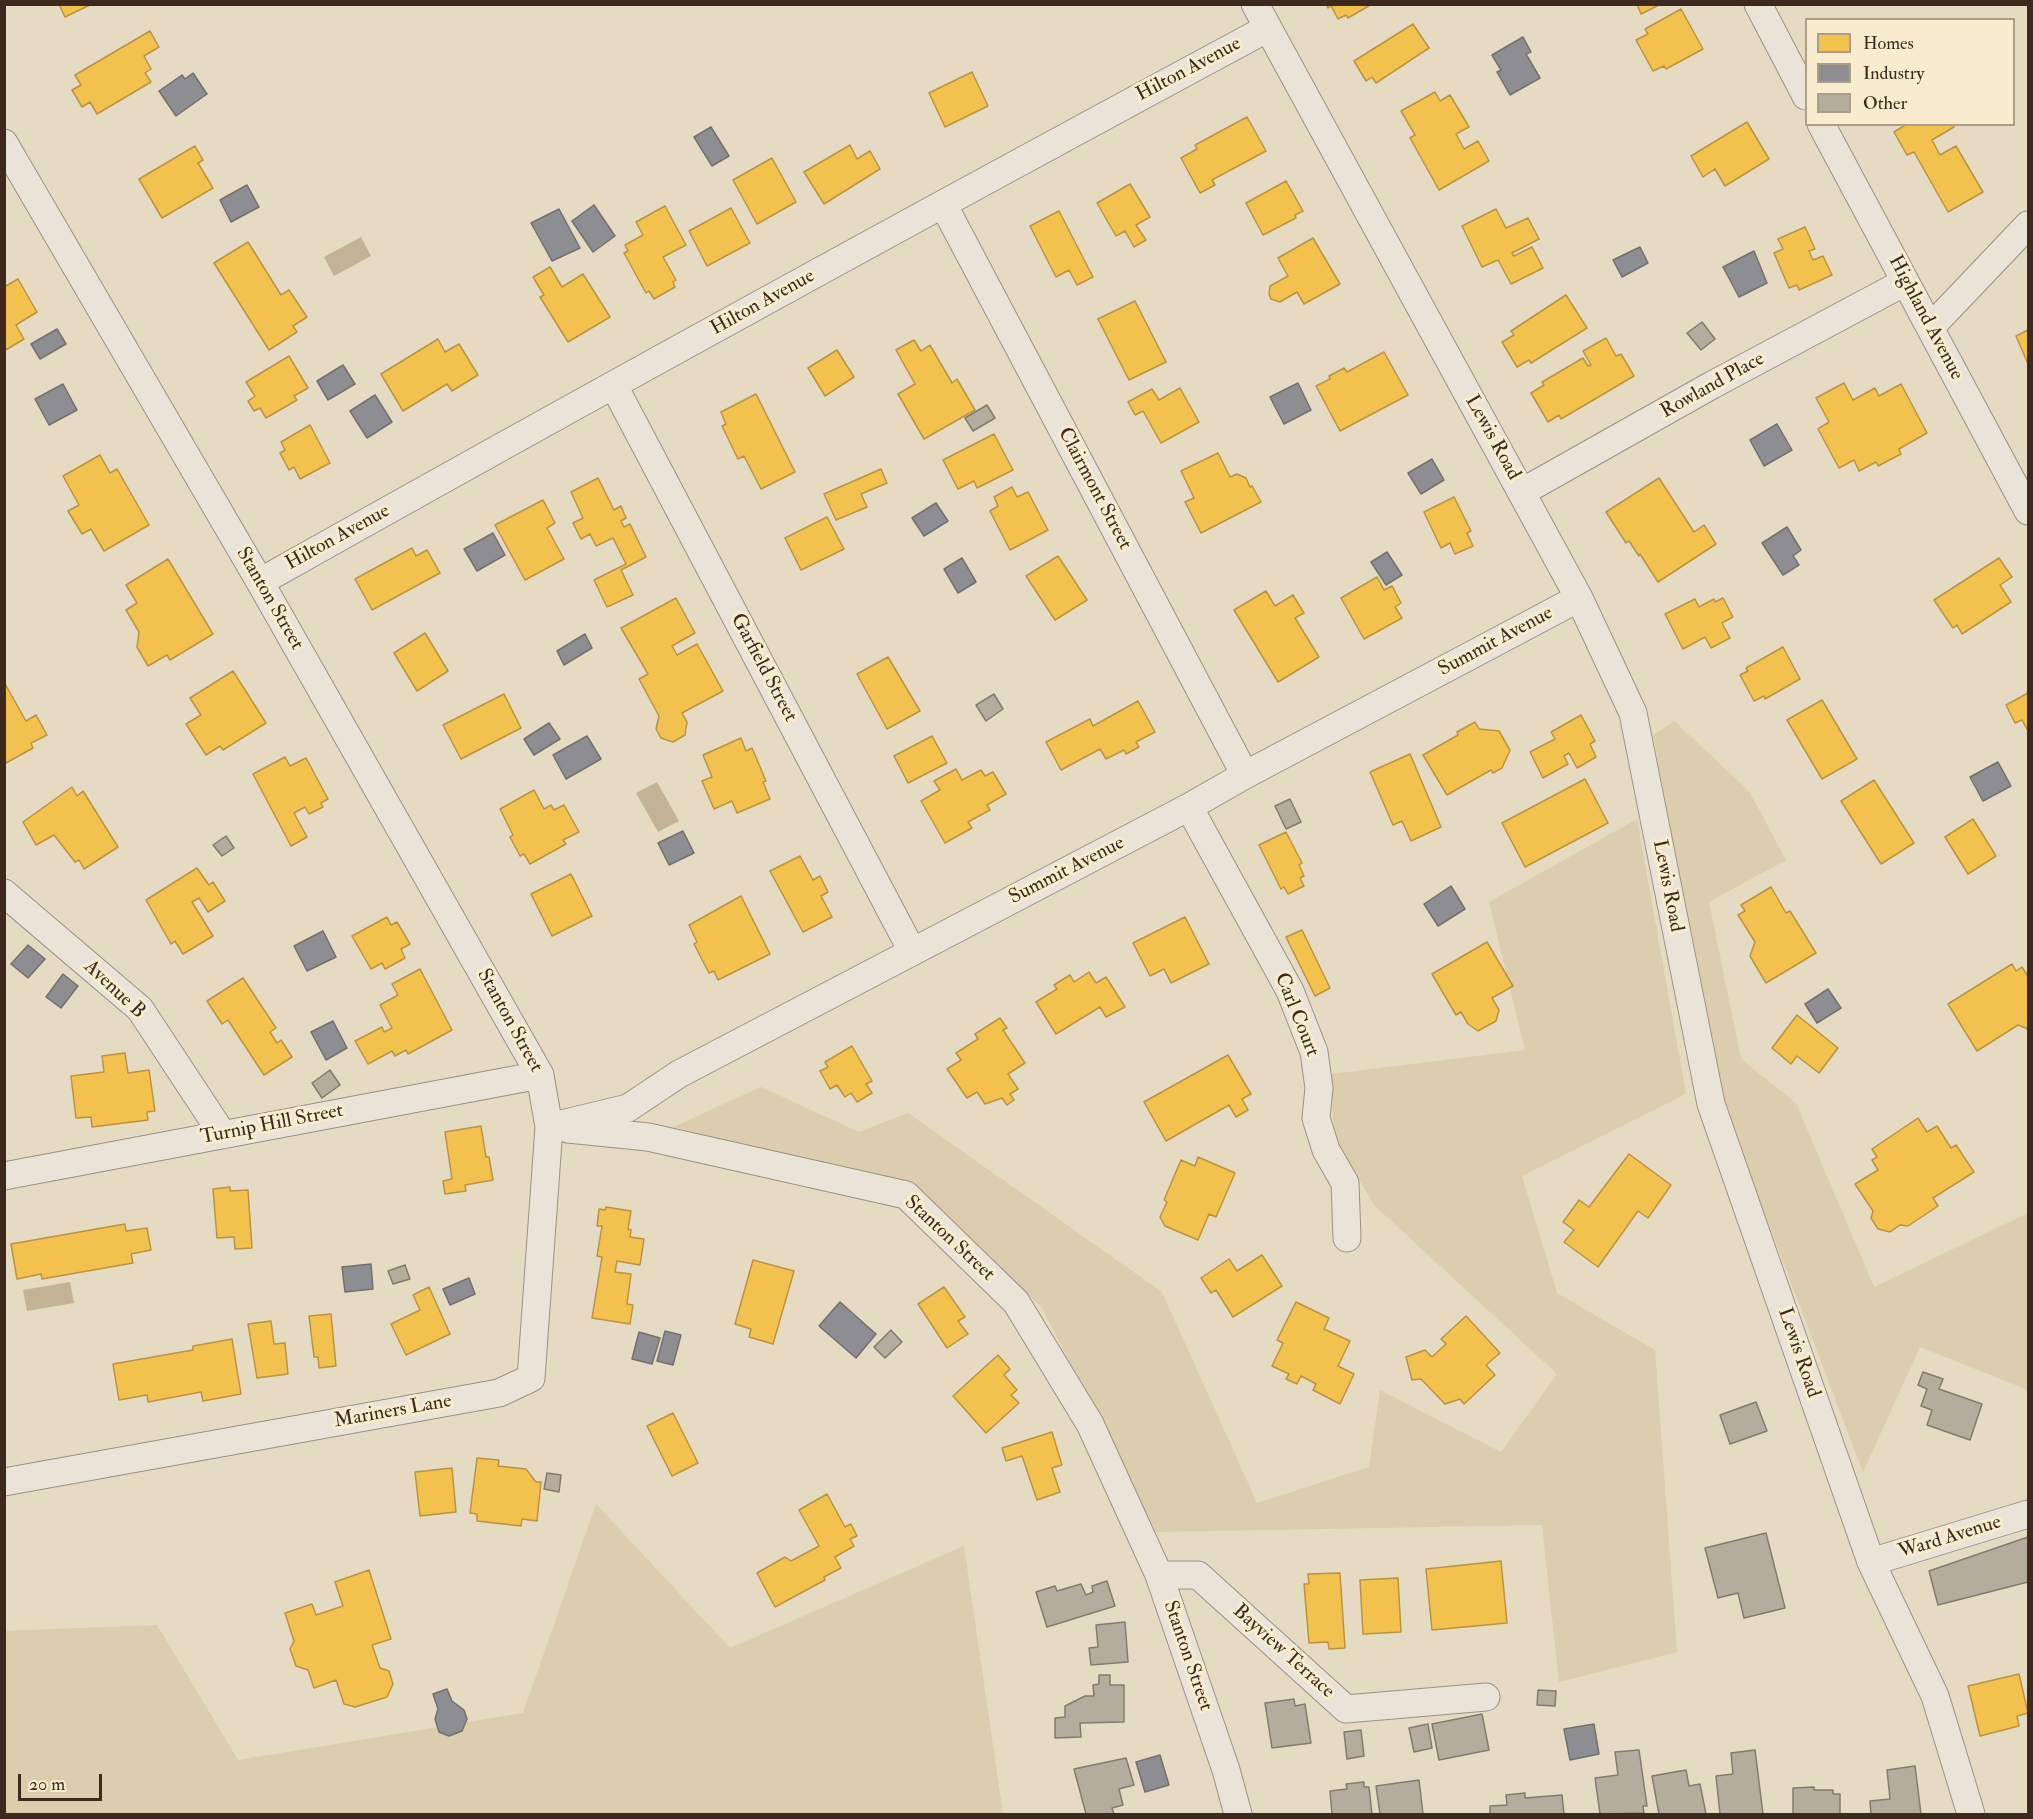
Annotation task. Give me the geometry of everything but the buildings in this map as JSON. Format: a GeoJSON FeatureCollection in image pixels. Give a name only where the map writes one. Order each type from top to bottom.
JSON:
{"type":"FeatureCollection","features":[{"type":"Feature","properties":{"kind":"street","name":"Lewis Road"},"geometry":{"type":"LineString","coordinates":[[1255,4],[1579,598],[1633,713],[1710,1104],[1871,1562],[1935,1696],[1971,1815]]}},
{"type":"Feature","properties":{"kind":"street"},"geometry":{"type":"LineString","coordinates":[[1758,4],[1805,94]]}},
{"type":"Feature","properties":{"kind":"street","name":"Hilton Avenue"},"geometry":{"type":"LineString","coordinates":[[260,582],[535,427],[1268,28]]}},
{"type":"Feature","properties":{"kind":"street","name":"Highland Avenue"},"geometry":{"type":"LineString","coordinates":[[1822,126],[2028,511]]}},
{"type":"Feature","properties":{"kind":"street","name":"Stanton Street"},"geometry":{"type":"LineString","coordinates":[[4,143],[260,582],[540,1075],[549,1127],[648,1137],[906,1195],[1016,1302],[1090,1424],[1159,1575],[1226,1770],[1238,1815]]}},
{"type":"Feature","properties":{"kind":"street","name":"Clairmont Street"},"geometry":{"type":"LineString","coordinates":[[943,204],[1245,775]]}},
{"type":"Feature","properties":{"kind":"street"},"geometry":{"type":"LineString","coordinates":[[1930,328],[2028,225]]}},
{"type":"Feature","properties":{"kind":"street","name":"Rowland Place"},"geometry":{"type":"LineString","coordinates":[[1522,492],[1712,385],[1905,282]]}},
{"type":"Feature","properties":{"kind":"street","name":"Garfield Street"},"geometry":{"type":"LineString","coordinates":[[614,386],[912,951]]}},
{"type":"Feature","properties":{"kind":"street","name":"Summit Avenue"},"geometry":{"type":"LineString","coordinates":[[549,1127],[628,1108],[679,1074],[1189,807],[1579,598]]}},
{"type":"Feature","properties":{"kind":"street","name":"Carl Court"},"geometry":{"type":"LineString","coordinates":[[1189,807],[1290,991],[1314,1052],[1319,1088],[1316,1118],[1326,1150],[1345,1183],[1347,1238]]}},
{"type":"Feature","properties":{"kind":"street","name":"Avenue B"},"geometry":{"type":"LineString","coordinates":[[4,893],[140,1008],[223,1135]]}},
{"type":"Feature","properties":{"kind":"street","name":"Turnip Hill Street"},"geometry":{"type":"LineString","coordinates":[[4,1176],[540,1075]]}},
{"type":"Feature","properties":{"kind":"street","name":"Mariners Lane"},"geometry":{"type":"LineString","coordinates":[[4,1482],[499,1393],[531,1378],[549,1127]]}},
{"type":"Feature","properties":{"kind":"street","name":"Ward Avenue"},"geometry":{"type":"LineString","coordinates":[[1871,1562],[2028,1514]]}},
{"type":"Feature","properties":{"kind":"street","name":"Bayview Terrace"},"geometry":{"type":"LineString","coordinates":[[1159,1575],[1197,1575],[1346,1709],[1486,1697]]}},
{"type":"Feature","properties":{"kind":"shaded area"},"geometry":{"type":"Polygon","coordinates":[[[361,237],[371,256],[334,276],[324,257],[361,237]]]}},
{"type":"Feature","properties":{"kind":"shaded area"},"geometry":{"type":"Polygon","coordinates":[[[1674,721],[1749,791],[1786,860],[1709,902],[1741,1059],[1796,1103],[1874,1287],[2028,1213],[2028,1390],[1920,1347],[1863,1472],[1720,1096],[1653,735],[1674,721]]]}},
{"type":"Feature","properties":{"kind":"shaded area"},"geometry":{"type":"Polygon","coordinates":[[[657,782],[679,821],[658,832],[636,793],[657,782]]]}},
{"type":"Feature","properties":{"kind":"shaded area"},"geometry":{"type":"Polygon","coordinates":[[[1637,819],[1686,1094],[1522,1176],[1557,1293],[1655,1350],[1677,1652],[1559,1682],[1542,1525],[1156,1532],[1042,1308],[925,1194],[673,1127],[761,1087],[859,1132],[908,1113],[1162,1292],[1257,1503],[1369,1467],[1380,1390],[1501,1452],[1557,1374],[1374,1205],[1334,1137],[1331,1074],[1525,1050],[1489,902],[1637,819]]]}},
{"type":"Feature","properties":{"kind":"shaded area"},"geometry":{"type":"Polygon","coordinates":[[[70,1282],[74,1303],[27,1311],[23,1290],[70,1282]]]}},
{"type":"Feature","properties":{"kind":"shaded area"},"geometry":{"type":"Polygon","coordinates":[[[596,1504],[730,1648],[964,1546],[1003,1814],[5,1814],[4,1631],[157,1625],[238,1760],[523,1713],[596,1504]]]}}]}
